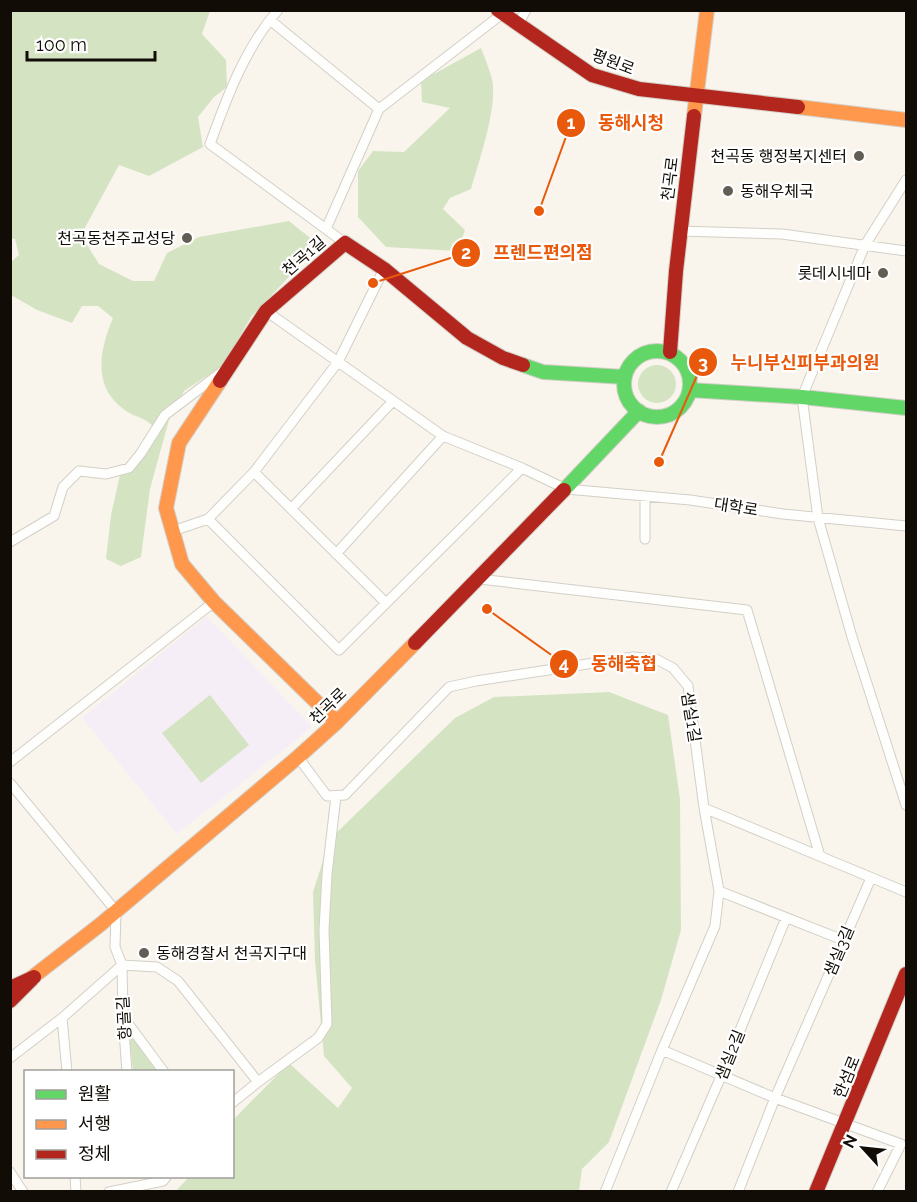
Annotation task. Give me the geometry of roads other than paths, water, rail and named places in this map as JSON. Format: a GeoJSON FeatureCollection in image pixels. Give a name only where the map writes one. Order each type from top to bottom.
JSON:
{"type":"FeatureCollection","features":[{"type":"Feature","properties":{"kind":"street"},"geometry":{"type":"LineString","coordinates":[[278,10],[233,82],[210,144],[345,243]]}},
{"type":"Feature","properties":{"kind":"street"},"geometry":{"type":"LineString","coordinates":[[518,25],[526,10]]}},
{"type":"Feature","properties":{"kind":"street","name":"천곡로"},"geometry":{"type":"LineString","coordinates":[[670,352],[673,294],[707,10]]}},
{"type":"Feature","properties":{"kind":"street"},"geometry":{"type":"LineString","coordinates":[[326,229],[379,109],[500,12]]}},
{"type":"Feature","properties":{"kind":"street","name":"평원로"},"geometry":{"type":"LineString","coordinates":[[500,12],[592,75],[639,89],[906,120]]}},
{"type":"Feature","properties":{"kind":"street"},"geometry":{"type":"LineString","coordinates":[[270,20],[379,109]]}},
{"type":"Feature","properties":{"kind":"street"},"geometry":{"type":"LineString","coordinates":[[906,180],[865,245],[802,397],[818,518],[852,637],[906,805]]}},
{"type":"Feature","properties":{"kind":"street"},"geometry":{"type":"LineString","coordinates":[[680,231],[782,234],[906,251]]}},
{"type":"Feature","properties":{"kind":"street","name":"천곡1길"},"geometry":{"type":"LineString","coordinates":[[173,531],[166,508],[179,442],[266,311],[345,243],[384,269],[468,338],[503,358],[543,372],[625,376]]}},
{"type":"Feature","properties":{"kind":"street"},"geometry":{"type":"LineString","coordinates":[[337,722],[214,602],[182,564],[173,531],[208,519],[254,472],[338,362],[384,269]]}},
{"type":"Feature","properties":{"kind":"street","name":"대학로"},"geometry":{"type":"LineString","coordinates":[[266,311],[443,436],[522,468],[566,489],[690,500],[818,518],[906,526]]}},
{"type":"Feature","properties":{"kind":"street"},"geometry":{"type":"LineString","coordinates":[[658,350],[670,352],[684,363],[690,374],[690,390],[680,409],[670,415],[656,417],[645,415],[634,408],[626,395],[625,376],[630,365],[643,353],[658,350]]}},
{"type":"Feature","properties":{"kind":"street"},"geometry":{"type":"LineString","coordinates":[[10,542],[54,516],[63,487],[79,471],[106,474],[129,468],[165,415],[229,366]]}},
{"type":"Feature","properties":{"kind":"street"},"geometry":{"type":"LineString","coordinates":[[690,390],[802,397],[906,408]]}},
{"type":"Feature","properties":{"kind":"street"},"geometry":{"type":"LineString","coordinates":[[291,509],[393,401]]}},
{"type":"Feature","properties":{"kind":"street","name":"천곡로"},"geometry":{"type":"LineString","coordinates":[[10,994],[116,911],[337,722],[479,579],[639,411]]}},
{"type":"Feature","properties":{"kind":"street"},"geometry":{"type":"LineString","coordinates":[[336,554],[443,436]]}},
{"type":"Feature","properties":{"kind":"street"},"geometry":{"type":"LineString","coordinates":[[208,519],[339,650],[522,468]]}},
{"type":"Feature","properties":{"kind":"street"},"geometry":{"type":"LineString","coordinates":[[254,472],[386,603]]}},
{"type":"Feature","properties":{"kind":"street"},"geometry":{"type":"LineString","coordinates":[[645,497],[645,539]]}},
{"type":"Feature","properties":{"kind":"street"},"geometry":{"type":"LineString","coordinates":[[479,579],[747,609],[820,856]]}},
{"type":"Feature","properties":{"kind":"street"},"geometry":{"type":"LineString","coordinates":[[10,762],[214,602]]}},
{"type":"Feature","properties":{"kind":"street","name":"샘실1길"},"geometry":{"type":"LineString","coordinates":[[336,796],[345,795],[448,687],[633,657],[656,658],[673,668],[688,687],[704,808],[719,891],[716,926],[662,1050],[605,1191]]}},
{"type":"Feature","properties":{"kind":"street"},"geometry":{"type":"LineString","coordinates":[[234,1101],[318,1038],[327,1024],[324,930],[327,874],[336,796],[327,796],[298,756]]}},
{"type":"Feature","properties":{"kind":"street"},"geometry":{"type":"LineString","coordinates":[[10,783],[116,911]]}},
{"type":"Feature","properties":{"kind":"street"},"geometry":{"type":"LineString","coordinates":[[704,808],[906,892]]}},
{"type":"Feature","properties":{"kind":"street","name":"샘실3길"},"geometry":{"type":"LineString","coordinates":[[738,1191],[775,1098],[871,878]]}},
{"type":"Feature","properties":{"kind":"street"},"geometry":{"type":"LineString","coordinates":[[719,891],[843,940]]}},
{"type":"Feature","properties":{"kind":"street","name":"항골길"},"geometry":{"type":"LineString","coordinates":[[116,911],[115,947],[122,965],[127,1070]]}},
{"type":"Feature","properties":{"kind":"street","name":"샘실2길"},"geometry":{"type":"LineString","coordinates":[[671,1191],[786,918]]}},
{"type":"Feature","properties":{"kind":"street"},"geometry":{"type":"LineString","coordinates":[[10,1058],[62,1018],[122,965],[157,967],[178,981],[258,1082]]}},
{"type":"Feature","properties":{"kind":"street","name":"한섬로"},"geometry":{"type":"LineString","coordinates":[[816,1191],[906,974]]}},
{"type":"Feature","properties":{"kind":"street"},"geometry":{"type":"LineString","coordinates":[[10,988],[34,976]]}},
{"type":"Feature","properties":{"kind":"street"},"geometry":{"type":"LineString","coordinates":[[10,1001],[34,976]]}},
{"type":"Feature","properties":{"kind":"street"},"geometry":{"type":"LineString","coordinates":[[123,1017],[163,1070]]}},
{"type":"Feature","properties":{"kind":"street"},"geometry":{"type":"LineString","coordinates":[[62,1018],[67,1070]]}},
{"type":"Feature","properties":{"kind":"street"},"geometry":{"type":"LineString","coordinates":[[662,1050],[775,1098],[901,1144],[877,1191]]}},
{"type":"Feature","properties":{"kind":"street"},"geometry":{"type":"LineString","coordinates":[[10,1172],[23,1191]]}},
{"type":"Feature","properties":{"kind":"street"},"geometry":{"type":"LineString","coordinates":[[136,1178],[136,1187]]}},
{"type":"Feature","properties":{"kind":"street"},"geometry":{"type":"LineString","coordinates":[[109,1191],[136,1187],[165,1178]]}},
{"type":"Feature","properties":{"kind":"place","name":"천곡동 행정복지센터"},"geometry":{"type":"Point","coordinates":[859,156]}},
{"type":"Feature","properties":{"kind":"place","name":"동해우체국"},"geometry":{"type":"Point","coordinates":[728,191]}},
{"type":"Feature","properties":{"kind":"place","name":"동해시청"},"geometry":{"type":"Point","coordinates":[539,211]}},
{"type":"Feature","properties":{"kind":"place","name":"천곡동천주교성당"},"geometry":{"type":"Point","coordinates":[187,238]}},
{"type":"Feature","properties":{"kind":"place","name":"롯데시네마"},"geometry":{"type":"Point","coordinates":[883,273]}},
{"type":"Feature","properties":{"kind":"place","name":"프렌드편의점"},"geometry":{"type":"Point","coordinates":[373,283]}},
{"type":"Feature","properties":{"kind":"place","name":"누니부신피부과의원"},"geometry":{"type":"Point","coordinates":[659,462]}},
{"type":"Feature","properties":{"kind":"place","name":"동해축협"},"geometry":{"type":"Point","coordinates":[487,609]}},
{"type":"Feature","properties":{"kind":"place","name":"동해경찰서 천곡지구대"},"geometry":{"type":"Point","coordinates":[144,953]}}]}
